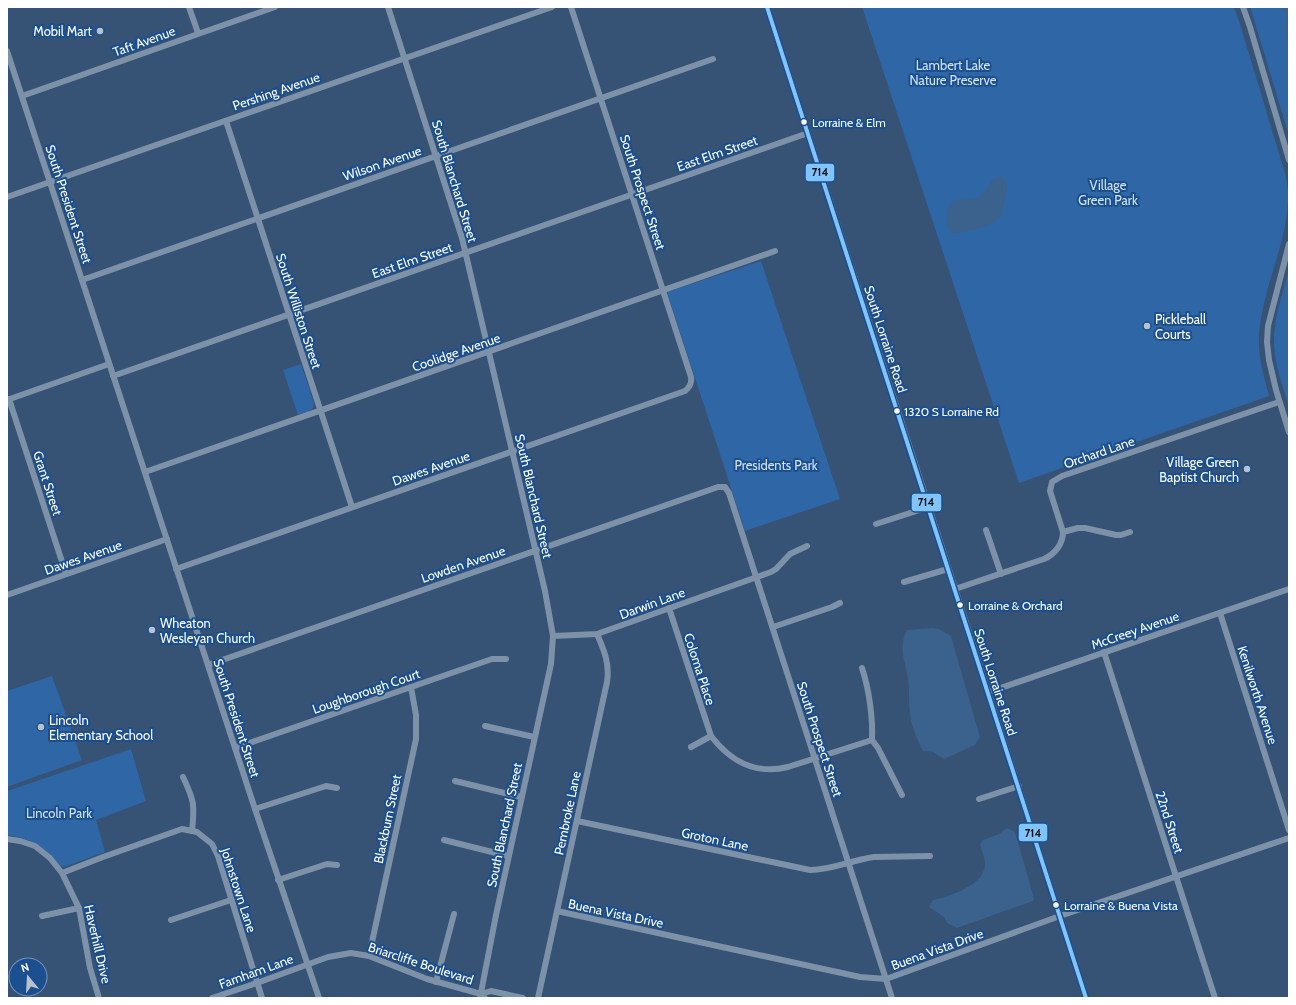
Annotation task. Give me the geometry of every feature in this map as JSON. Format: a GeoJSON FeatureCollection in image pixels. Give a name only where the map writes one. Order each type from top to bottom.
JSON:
{"type":"FeatureCollection","features":[{"type":"Feature","properties":{"kind":"street"},"geometry":{"type":"LineString","coordinates":[[189,7],[198,33]]}},
{"type":"Feature","properties":{"kind":"street","name":"Taft Avenue"},"geometry":{"type":"LineString","coordinates":[[22,96],[275,7]]}},
{"type":"Feature","properties":{"kind":"street","name":"South Blanchard Street"},"geometry":{"type":"LineString","coordinates":[[388,7],[436,156],[465,253],[550,610],[553,636],[551,664],[508,856],[482,997]]}},
{"type":"Feature","properties":{"kind":"street","name":"Pershing Avenue"},"geometry":{"type":"LineString","coordinates":[[7,197],[552,7]]}},
{"type":"Feature","properties":{"kind":"street","name":"South Prospect Street"},"geometry":{"type":"LineString","coordinates":[[571,7],[664,291],[692,380],[690,385]]}},
{"type":"Feature","properties":{"kind":"street","name":"South Lorraine Road"},"geometry":{"type":"LineString","coordinates":[[767,7],[989,692],[1086,998]]}},
{"type":"Feature","properties":{"kind":"street"},"geometry":{"type":"LineString","coordinates":[[1243,7],[1253,35],[1289,160]]}},
{"type":"Feature","properties":{"kind":"street","name":"South President Street"},"geometry":{"type":"LineString","coordinates":[[7,51],[318,998]]}},
{"type":"Feature","properties":{"kind":"street","name":"Wilson Avenue"},"geometry":{"type":"LineString","coordinates":[[82,280],[713,59]]}},
{"type":"Feature","properties":{"kind":"street","name":"South Williston Street"},"geometry":{"type":"LineString","coordinates":[[226,120],[352,507]]}},
{"type":"Feature","properties":{"kind":"street","name":"East Elm Street"},"geometry":{"type":"LineString","coordinates":[[114,376],[808,133]]}},
{"type":"Feature","properties":{"kind":"street"},"geometry":{"type":"LineString","coordinates":[[1289,244],[1268,326],[1267,342],[1269,360],[1279,402],[1289,432]]}},
{"type":"Feature","properties":{"kind":"street","name":"Coolidge Avenue"},"geometry":{"type":"LineString","coordinates":[[145,472],[775,251]]}},
{"type":"Feature","properties":{"kind":"street"},"geometry":{"type":"LineString","coordinates":[[8,400],[110,364]]}},
{"type":"Feature","properties":{"kind":"street","name":"Dawes Avenue"},"geometry":{"type":"LineString","coordinates":[[176,569],[684,391],[690,385]]}},
{"type":"Feature","properties":{"kind":"street","name":"Grant Street"},"geometry":{"type":"LineString","coordinates":[[8,400],[66,574]]}},
{"type":"Feature","properties":{"kind":"street","name":"Orchard Lane"},"geometry":{"type":"LineString","coordinates":[[1063,532],[1050,491],[1052,482],[1062,476],[1279,402]]}},
{"type":"Feature","properties":{"kind":"street","name":"Lowden Avenue"},"geometry":{"type":"LineString","coordinates":[[208,665],[718,487],[725,487]]}},
{"type":"Feature","properties":{"kind":"street","name":"South Prospect Street"},"geometry":{"type":"LineString","coordinates":[[725,487],[729,493],[757,578],[892,998]]}},
{"type":"Feature","properties":{"kind":"street"},"geometry":{"type":"LineString","coordinates":[[876,524],[929,507]]}},
{"type":"Feature","properties":{"kind":"street"},"geometry":{"type":"LineString","coordinates":[[955,589],[1047,558],[1060,545],[1063,538],[1063,532],[1078,528],[1116,535],[1130,532]]}},
{"type":"Feature","properties":{"kind":"street"},"geometry":{"type":"LineString","coordinates":[[986,530],[1000,574]]}},
{"type":"Feature","properties":{"kind":"street","name":"Dawes Avenue"},"geometry":{"type":"LineString","coordinates":[[7,595],[167,539]]}},
{"type":"Feature","properties":{"kind":"street","name":"Darwin Lane"},"geometry":{"type":"LineString","coordinates":[[553,636],[597,634],[757,578],[776,569],[790,554],[807,546]]}},
{"type":"Feature","properties":{"kind":"street"},"geometry":{"type":"LineString","coordinates":[[904,582],[948,569]]}},
{"type":"Feature","properties":{"kind":"street","name":"McCreey Avenue"},"geometry":{"type":"LineString","coordinates":[[989,692],[1289,589]]}},
{"type":"Feature","properties":{"kind":"street"},"geometry":{"type":"LineString","coordinates":[[773,627],[840,603]]}},
{"type":"Feature","properties":{"kind":"street","name":"Coloma Place"},"geometry":{"type":"LineString","coordinates":[[669,608],[711,736],[721,749],[732,758],[744,764],[755,767],[770,769],[783,768],[872,740]]}},
{"type":"Feature","properties":{"kind":"street","name":"Kenilworth Avenue"},"geometry":{"type":"LineString","coordinates":[[1220,613],[1289,830]]}},
{"type":"Feature","properties":{"kind":"street","name":"Pembroke Lane"},"geometry":{"type":"LineString","coordinates":[[538,998],[608,674],[607,661],[597,634]]}},
{"type":"Feature","properties":{"kind":"street","name":"22nd Street"},"geometry":{"type":"LineString","coordinates":[[1104,652],[1215,998]]}},
{"type":"Feature","properties":{"kind":"street","name":"Loughborough Court"},"geometry":{"type":"LineString","coordinates":[[235,748],[492,659],[506,659]]}},
{"type":"Feature","properties":{"kind":"street"},"geometry":{"type":"LineString","coordinates":[[862,668],[866,679],[872,740],[878,748],[902,795]]}},
{"type":"Feature","properties":{"kind":"street","name":"Blackburn Street"},"geometry":{"type":"LineString","coordinates":[[369,956],[416,739],[416,715],[411,687]]}},
{"type":"Feature","properties":{"kind":"street"},"geometry":{"type":"LineString","coordinates":[[484,726],[534,737]]}},
{"type":"Feature","properties":{"kind":"street"},"geometry":{"type":"LineString","coordinates":[[691,747],[711,736]]}},
{"type":"Feature","properties":{"kind":"street"},"geometry":{"type":"LineString","coordinates":[[62,873],[182,829],[192,831],[194,811],[192,796],[182,777]]}},
{"type":"Feature","properties":{"kind":"street"},"geometry":{"type":"LineString","coordinates":[[454,781],[521,797]]}},
{"type":"Feature","properties":{"kind":"street"},"geometry":{"type":"LineString","coordinates":[[255,809],[326,786],[337,788]]}},
{"type":"Feature","properties":{"kind":"street"},"geometry":{"type":"LineString","coordinates":[[979,799],[1019,786]]}},
{"type":"Feature","properties":{"kind":"street","name":"Groton Lane"},"geometry":{"type":"LineString","coordinates":[[577,821],[799,869],[820,870],[874,857],[930,856]]}},
{"type":"Feature","properties":{"kind":"street","name":"Johnstown Lane"},"geometry":{"type":"LineString","coordinates":[[192,831],[197,832],[212,844],[218,856],[262,998]]}},
{"type":"Feature","properties":{"kind":"street","name":"Buena Vista Drive"},"geometry":{"type":"LineString","coordinates":[[557,911],[860,977],[886,979],[1060,916],[1289,838]]}},
{"type":"Feature","properties":{"kind":"street","name":"Haverhill Drive"},"geometry":{"type":"LineString","coordinates":[[7,839],[35,846],[46,854],[62,873],[79,908],[90,968],[99,998]]}},
{"type":"Feature","properties":{"kind":"street"},"geometry":{"type":"LineString","coordinates":[[444,840],[508,856]]}},
{"type":"Feature","properties":{"kind":"street"},"geometry":{"type":"LineString","coordinates":[[278,880],[327,864],[337,865]]}},
{"type":"Feature","properties":{"kind":"street"},"geometry":{"type":"LineString","coordinates":[[171,920],[232,900]]}},
{"type":"Feature","properties":{"kind":"street"},"geometry":{"type":"LineString","coordinates":[[42,916],[79,908]]}},
{"type":"Feature","properties":{"kind":"street"},"geometry":{"type":"LineString","coordinates":[[436,982],[454,914]]}},
{"type":"Feature","properties":{"kind":"street","name":"Briarcliffe Boulevard"},"geometry":{"type":"LineString","coordinates":[[307,964],[328,957],[346,954],[369,956],[436,982],[482,997],[491,991],[523,998]]}},
{"type":"Feature","properties":{"kind":"street","name":"Farnham Lane"},"geometry":{"type":"LineString","coordinates":[[212,998],[307,964]]}},
{"type":"Feature","properties":{"kind":"green space","name":"Village Green Park"},"geometry":{"type":"Polygon","coordinates":[[[862,7],[1234,7],[1283,167],[1288,190],[1285,227],[1265,299],[1259,336],[1260,359],[1269,396],[1019,483],[862,7]]]}},
{"type":"Feature","properties":{"kind":"green space"},"geometry":{"type":"Polygon","coordinates":[[[1250,7],[1289,7],[1289,136],[1252,13],[1250,7]]]}},
{"type":"Feature","properties":{"kind":"green space","name":"Presidents Park"},"geometry":{"type":"Polygon","coordinates":[[[761,261],[840,499],[745,531],[667,292],[761,261]]]}},
{"type":"Feature","properties":{"kind":"green space"},"geometry":{"type":"Polygon","coordinates":[[[1289,269],[1289,407],[1278,368],[1274,335],[1281,297],[1289,269]]]}},
{"type":"Feature","properties":{"kind":"green space"},"geometry":{"type":"Polygon","coordinates":[[[301,364],[314,406],[311,410],[298,415],[283,370],[301,364]]]}},
{"type":"Feature","properties":{"kind":"green space","name":"Lincoln Elementary School"},"geometry":{"type":"Polygon","coordinates":[[[52,676],[82,760],[7,787],[7,691],[52,676]]]}},
{"type":"Feature","properties":{"kind":"green space","name":"Lincoln Park"},"geometry":{"type":"Polygon","coordinates":[[[131,749],[146,801],[96,820],[105,852],[64,867],[60,866],[55,859],[37,844],[23,838],[7,835],[7,791],[131,749]]]}},
{"type":"Feature","properties":{"kind":"shaded area"},"geometry":{"type":"Polygon","coordinates":[[[1280,7],[1289,7],[1289,42],[1285,33],[1287,15],[1280,7]]]}},
{"type":"Feature","properties":{"kind":"shaded area"},"geometry":{"type":"Polygon","coordinates":[[[999,176],[1006,181],[1007,189],[1002,212],[998,219],[993,223],[982,227],[969,231],[953,233],[947,226],[948,208],[951,204],[954,201],[980,196],[993,180],[999,176]]]}},
{"type":"Feature","properties":{"kind":"shaded area"},"geometry":{"type":"Polygon","coordinates":[[[932,628],[939,629],[951,636],[980,737],[975,745],[944,759],[933,752],[923,751],[915,732],[911,718],[909,704],[909,682],[903,654],[904,636],[907,630],[932,628]]]}},
{"type":"Feature","properties":{"kind":"shaded area"},"geometry":{"type":"Polygon","coordinates":[[[1007,828],[1015,832],[1034,898],[1033,901],[957,928],[947,923],[944,917],[929,907],[933,900],[956,893],[978,879],[983,873],[985,866],[984,856],[980,845],[983,840],[999,834],[1007,828]]]}},
{"type":"Feature","properties":{"kind":"transit line","name":"714"},"geometry":{"type":"LineString","coordinates":[[767,7],[1086,998]]}},
{"type":"Feature","properties":{"kind":"place","name":"Mobil Mart"},"geometry":{"type":"Point","coordinates":[100,31]}},
{"type":"Feature","properties":{"kind":"place","name":"Lorraine & Elm"},"geometry":{"type":"Point","coordinates":[804,122]}},
{"type":"Feature","properties":{"kind":"place","name":"Pickleball Courts"},"geometry":{"type":"Point","coordinates":[1147,326]}},
{"type":"Feature","properties":{"kind":"place","name":"1320 S Lorraine Rd"},"geometry":{"type":"Point","coordinates":[897,411]}},
{"type":"Feature","properties":{"kind":"place","name":"Village Green Baptist Church"},"geometry":{"type":"Point","coordinates":[1247,469]}},
{"type":"Feature","properties":{"kind":"place","name":"Lorraine & Orchard"},"geometry":{"type":"Point","coordinates":[960,605]}},
{"type":"Feature","properties":{"kind":"place","name":"Wheaton Wesleyan Church"},"geometry":{"type":"Point","coordinates":[152,630]}},
{"type":"Feature","properties":{"kind":"place","name":"Lincoln Elementary School"},"geometry":{"type":"Point","coordinates":[41,727]}},
{"type":"Feature","properties":{"kind":"place","name":"Lorraine & Buena Vista"},"geometry":{"type":"Point","coordinates":[1056,905]}},
{"type":"Feature","properties":{"kind":"park label","name":"Lambert Lake Nature Preserve"},"geometry":{"type":"Point","coordinates":[953,72]}}]}
